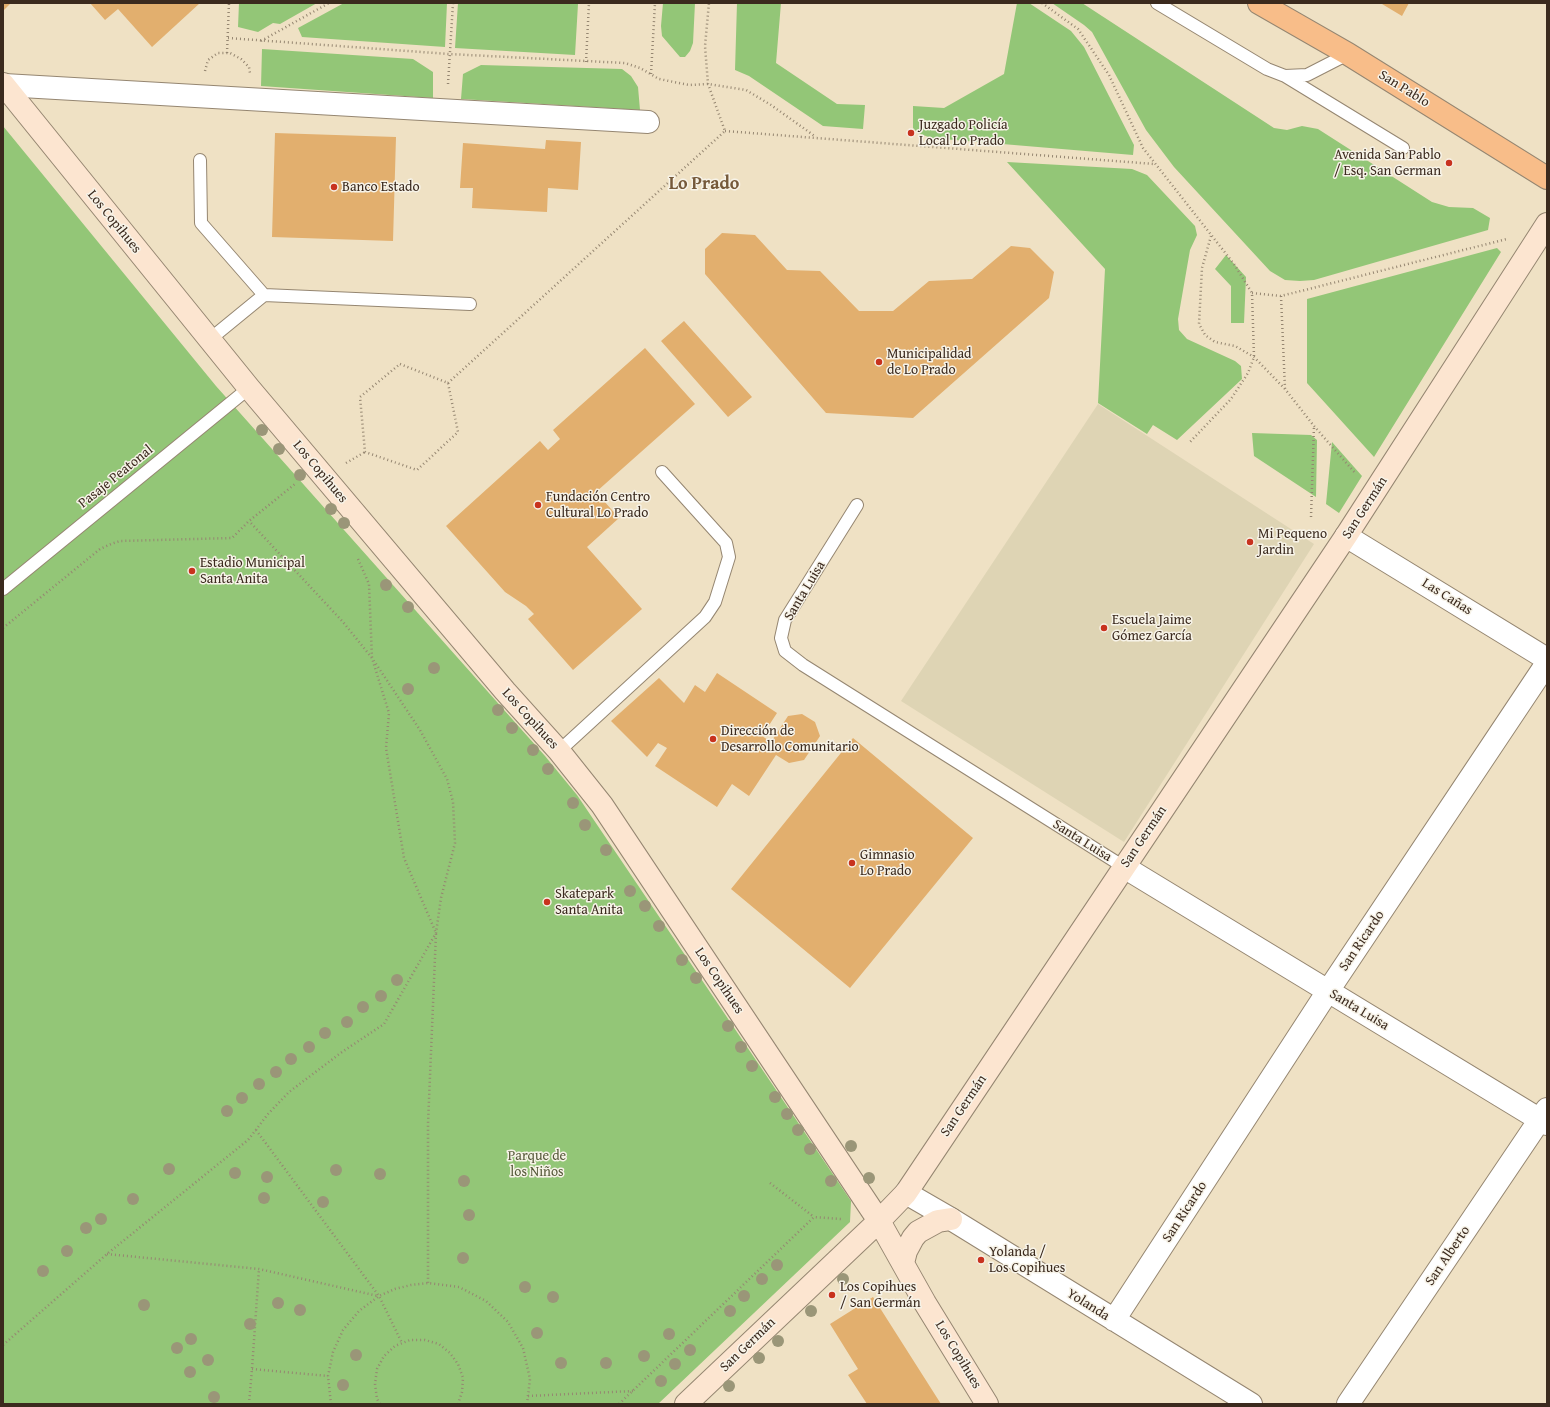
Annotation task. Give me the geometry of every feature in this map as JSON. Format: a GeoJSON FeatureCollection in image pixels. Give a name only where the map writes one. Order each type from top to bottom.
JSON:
{"type":"FeatureCollection","features":[{"type":"Feature","properties":{"kind":"main road","name":"San Pablo"},"geometry":{"type":"LineString","coordinates":[[1259,3],[1348,54],[1547,178]]}},
{"type":"Feature","properties":{"kind":"street"},"geometry":{"type":"LineString","coordinates":[[3,85],[648,122]]}},
{"type":"Feature","properties":{"kind":"street","name":"Los Copihues"},"geometry":{"type":"LineString","coordinates":[[3,85],[323,477],[505,691],[559,751],[602,805],[879,1221],[925,1302],[987,1404]]}},
{"type":"Feature","properties":{"kind":"street","name":"San Germán"},"geometry":{"type":"LineString","coordinates":[[686,1404],[879,1221],[906,1193],[1374,494],[1545,227]]}},
{"type":"Feature","properties":{"kind":"street","name":"Las Cañas"},"geometry":{"type":"LineString","coordinates":[[1346,536],[1547,659]]}},
{"type":"Feature","properties":{"kind":"street","name":"San Ricardo"},"geometry":{"type":"LineString","coordinates":[[1114,1320],[1328,991],[1547,663]]}},
{"type":"Feature","properties":{"kind":"street","name":"Santa Luisa"},"geometry":{"type":"LineString","coordinates":[[1124,867],[1328,991],[1545,1118]]}},
{"type":"Feature","properties":{"kind":"street","name":"San Alberto"},"geometry":{"type":"LineString","coordinates":[[1348,1404],[1545,1118]]}},
{"type":"Feature","properties":{"kind":"street","name":"Yolanda"},"geometry":{"type":"LineString","coordinates":[[906,1193],[951,1219],[1251,1404]]}},
{"type":"Feature","properties":{"kind":"street"},"geometry":{"type":"LineString","coordinates":[[903,1263],[906,1251],[918,1232],[938,1221],[951,1219]]}},
{"type":"Feature","properties":{"kind":"lane"},"geometry":{"type":"LineString","coordinates":[[1157,3],[1268,69],[1285,76],[1403,148]]}},
{"type":"Feature","properties":{"kind":"lane"},"geometry":{"type":"LineString","coordinates":[[1285,76],[1307,75],[1348,54]]}},
{"type":"Feature","properties":{"kind":"lane"},"geometry":{"type":"LineString","coordinates":[[200,160],[201,223],[264,295]]}},
{"type":"Feature","properties":{"kind":"lane"},"geometry":{"type":"LineString","coordinates":[[210,340],[264,295],[470,304]]}},
{"type":"Feature","properties":{"kind":"lane","name":"Pasaje Peatonal"},"geometry":{"type":"LineString","coordinates":[[3,589],[249,388]]}},
{"type":"Feature","properties":{"kind":"lane"},"geometry":{"type":"LineString","coordinates":[[559,751],[705,617],[715,602],[729,556],[726,543],[662,472]]}},
{"type":"Feature","properties":{"kind":"lane","name":"Santa Luisa"},"geometry":{"type":"LineString","coordinates":[[857,505],[785,620],[781,638],[785,651],[803,665],[1124,867]]}},
{"type":"Feature","properties":{"kind":"path"},"geometry":{"type":"LineString","coordinates":[[227,53],[229,3]]}},
{"type":"Feature","properties":{"kind":"path"},"geometry":{"type":"LineString","coordinates":[[261,41],[329,3]]}},
{"type":"Feature","properties":{"kind":"path"},"geometry":{"type":"LineString","coordinates":[[447,110],[453,3]]}},
{"type":"Feature","properties":{"kind":"path"},"geometry":{"type":"LineString","coordinates":[[586,62],[589,3]]}},
{"type":"Feature","properties":{"kind":"path"},"geometry":{"type":"LineString","coordinates":[[651,74],[655,3]]}},
{"type":"Feature","properties":{"kind":"path"},"geometry":{"type":"LineString","coordinates":[[709,3],[705,46],[708,84],[725,130]]}},
{"type":"Feature","properties":{"kind":"path"},"geometry":{"type":"LineString","coordinates":[[1042,3],[1078,29],[1109,75],[1143,148],[1154,164],[1234,264],[1252,293],[1254,357],[1248,373],[1231,399],[1190,442]]}},
{"type":"Feature","properties":{"kind":"path"},"geometry":{"type":"LineString","coordinates":[[228,38],[450,54],[625,64],[659,78],[689,85],[708,84],[746,90],[771,105],[816,137]]}},
{"type":"Feature","properties":{"kind":"path"},"geometry":{"type":"LineString","coordinates":[[448,383],[725,130],[1154,164]]}},
{"type":"Feature","properties":{"kind":"path"},"geometry":{"type":"LineString","coordinates":[[1252,293],[1281,296],[1545,227]]}},
{"type":"Feature","properties":{"kind":"path"},"geometry":{"type":"LineString","coordinates":[[1212,236],[1202,268],[1199,324],[1205,335],[1215,342],[1235,346],[1254,357],[1285,389],[1314,426],[1374,494]]}},
{"type":"Feature","properties":{"kind":"path"},"geometry":{"type":"LineString","coordinates":[[1281,296],[1285,389]]}},
{"type":"Feature","properties":{"kind":"path"},"geometry":{"type":"LineString","coordinates":[[365,452],[360,397],[400,364],[448,383]]}},
{"type":"Feature","properties":{"kind":"path"},"geometry":{"type":"LineString","coordinates":[[3,628],[100,549],[111,544],[120,541],[232,538],[249,521],[294,484],[323,477],[365,452],[417,470],[458,432],[448,383]]}},
{"type":"Feature","properties":{"kind":"path"},"geometry":{"type":"LineString","coordinates":[[1311,517],[1314,426]]}},
{"type":"Feature","properties":{"kind":"path"},"geometry":{"type":"LineString","coordinates":[[294,484],[300,490]]}},
{"type":"Feature","properties":{"kind":"path"},"geometry":{"type":"LineString","coordinates":[[249,521],[343,622],[372,658],[420,730],[447,778],[449,786],[452,802],[455,843],[441,898],[436,933],[428,1124],[428,1283]]}},
{"type":"Feature","properties":{"kind":"path"},"geometry":{"type":"LineString","coordinates":[[355,553],[369,584],[372,658],[389,713],[386,748],[404,858],[436,933]]}},
{"type":"Feature","properties":{"kind":"path"},"geometry":{"type":"LineString","coordinates":[[3,1345],[107,1254],[248,1140],[268,1114],[289,1092],[342,1052],[384,1024],[436,933]]}},
{"type":"Feature","properties":{"kind":"path"},"geometry":{"type":"LineString","coordinates":[[256,1130],[379,1296],[402,1343]]}},
{"type":"Feature","properties":{"kind":"path"},"geometry":{"type":"LineString","coordinates":[[770,1183],[814,1217],[842,1220],[865,1200]]}},
{"type":"Feature","properties":{"kind":"path"},"geometry":{"type":"LineString","coordinates":[[619,1404],[814,1217]]}},
{"type":"Feature","properties":{"kind":"path"},"geometry":{"type":"LineString","coordinates":[[107,1254],[259,1269],[379,1296]]}},
{"type":"Feature","properties":{"kind":"path"},"geometry":{"type":"LineString","coordinates":[[249,1404],[259,1269]]}},
{"type":"Feature","properties":{"kind":"path"},"geometry":{"type":"LineString","coordinates":[[331,1404],[328,1376],[333,1352],[343,1330],[359,1311],[379,1296],[411,1284],[428,1283],[459,1287],[486,1301],[508,1322],[524,1348],[530,1379],[527,1404]]}},
{"type":"Feature","properties":{"kind":"path"},"geometry":{"type":"LineString","coordinates":[[380,1404],[377,1399],[375,1384],[377,1369],[384,1356],[395,1346],[410,1340],[425,1340],[439,1344],[450,1353],[458,1364],[463,1378],[462,1392],[458,1404]]}},
{"type":"Feature","properties":{"kind":"path"},"geometry":{"type":"LineString","coordinates":[[252,1369],[328,1376]]}},
{"type":"Feature","properties":{"kind":"path"},"geometry":{"type":"LineString","coordinates":[[528,1396],[633,1391]]}},
{"type":"Feature","properties":{"kind":"shaded area","name":"Escuela Jaime Gómez García"},"geometry":{"type":"Polygon","coordinates":[[[1098,404],[1314,544],[1124,842],[901,701],[1098,404]]]}},
{"type":"Feature","properties":{"kind":"green space"},"geometry":{"type":"Polygon","coordinates":[[[239,3],[317,3],[280,24],[273,23],[258,32],[238,27],[239,3]]]}},
{"type":"Feature","properties":{"kind":"green space"},"geometry":{"type":"Polygon","coordinates":[[[344,3],[447,3],[445,47],[302,37],[298,28],[344,3]]]}},
{"type":"Feature","properties":{"kind":"green space"},"geometry":{"type":"Polygon","coordinates":[[[458,3],[578,4],[575,55],[455,48],[458,3]]]}},
{"type":"Feature","properties":{"kind":"green space"},"geometry":{"type":"Polygon","coordinates":[[[663,3],[695,3],[693,43],[690,51],[685,57],[680,57],[662,36],[661,26],[663,3]]]}},
{"type":"Feature","properties":{"kind":"green space"},"geometry":{"type":"Polygon","coordinates":[[[737,3],[781,3],[776,63],[837,104],[865,105],[863,129],[823,126],[749,76],[735,70],[737,3]]]}},
{"type":"Feature","properties":{"kind":"green space"},"geometry":{"type":"Polygon","coordinates":[[[1017,3],[1029,3],[1071,31],[1084,47],[1134,145],[1133,155],[931,138],[918,133],[913,128],[913,106],[944,108],[1004,74],[1017,3]]]}},
{"type":"Feature","properties":{"kind":"green space"},"geometry":{"type":"Polygon","coordinates":[[[1052,3],[1082,3],[1274,128],[1287,130],[1302,126],[1318,129],[1432,202],[1449,207],[1473,208],[1490,218],[1488,230],[1314,280],[1285,280],[1270,271],[1174,167],[1146,130],[1092,32],[1052,3]]]}},
{"type":"Feature","properties":{"kind":"green space"},"geometry":{"type":"Polygon","coordinates":[[[262,49],[413,59],[433,72],[433,98],[261,86],[262,49]]]}},
{"type":"Feature","properties":{"kind":"green space"},"geometry":{"type":"Polygon","coordinates":[[[481,65],[622,69],[631,76],[638,87],[640,110],[461,99],[463,74],[481,65]]]}},
{"type":"Feature","properties":{"kind":"green space","name":"Parque de los Niños"},"geometry":{"type":"Polygon","coordinates":[[[3,126],[216,386],[545,756],[577,795],[851,1201],[850,1222],[658,1404],[3,1404],[3,126]]]}},
{"type":"Feature","properties":{"kind":"green space"},"geometry":{"type":"Polygon","coordinates":[[[1007,162],[1132,169],[1147,175],[1195,226],[1197,235],[1190,250],[1178,319],[1179,330],[1187,339],[1235,361],[1241,366],[1242,379],[1177,440],[1153,425],[1147,434],[1098,403],[1105,269],[1007,162]]]}},
{"type":"Feature","properties":{"kind":"green space"},"geometry":{"type":"Polygon","coordinates":[[[1497,248],[1501,252],[1374,457],[1307,383],[1307,299],[1497,248]]]}},
{"type":"Feature","properties":{"kind":"green space"},"geometry":{"type":"Polygon","coordinates":[[[1226,255],[1246,277],[1244,323],[1231,323],[1231,286],[1215,269],[1226,255]]]}},
{"type":"Feature","properties":{"kind":"green space"},"geometry":{"type":"Polygon","coordinates":[[[1252,433],[1311,435],[1317,440],[1316,497],[1254,456],[1252,433]]]}},
{"type":"Feature","properties":{"kind":"green space"},"geometry":{"type":"Polygon","coordinates":[[[1332,442],[1362,476],[1339,513],[1326,504],[1332,442]]]}},
{"type":"Feature","properties":{"kind":"building"},"geometry":{"type":"Polygon","coordinates":[[[3,3],[11,3],[3,11],[3,3]]]}},
{"type":"Feature","properties":{"kind":"building"},"geometry":{"type":"Polygon","coordinates":[[[90,3],[200,3],[152,47],[118,9],[105,20],[90,3]]]}},
{"type":"Feature","properties":{"kind":"building"},"geometry":{"type":"Polygon","coordinates":[[[1409,3],[1402,16],[1382,4],[1409,3]]]}},
{"type":"Feature","properties":{"kind":"building","name":"Banco Estado"},"geometry":{"type":"Polygon","coordinates":[[[275,133],[396,137],[393,241],[272,237],[275,133]]]}},
{"type":"Feature","properties":{"kind":"building"},"geometry":{"type":"Polygon","coordinates":[[[546,140],[581,142],[578,190],[548,188],[547,212],[472,208],[473,188],[460,188],[463,143],[545,149],[546,140]]]}},
{"type":"Feature","properties":{"kind":"building","name":"Municipalidad de Lo Prado"},"geometry":{"type":"Polygon","coordinates":[[[722,233],[755,235],[787,270],[820,271],[859,311],[893,311],[929,281],[972,279],[1011,246],[1030,248],[1054,272],[1049,298],[913,418],[826,413],[705,274],[705,249],[722,233]]]}},
{"type":"Feature","properties":{"kind":"building"},"geometry":{"type":"Polygon","coordinates":[[[684,321],[752,397],[728,417],[661,341],[684,321]]]}},
{"type":"Feature","properties":{"kind":"building","name":"Fundación Centro Cultural Lo Prado"},"geometry":{"type":"Polygon","coordinates":[[[645,348],[695,404],[596,492],[619,518],[587,547],[642,609],[573,670],[528,619],[534,614],[526,606],[505,592],[446,526],[540,441],[548,450],[560,439],[553,430],[645,348]]]}},
{"type":"Feature","properties":{"kind":"building","name":"Dirección de Desarrollo Comunitario"},"geometry":{"type":"Polygon","coordinates":[[[717,673],[777,713],[762,736],[771,742],[788,716],[802,714],[815,722],[820,736],[804,760],[789,763],[776,755],[749,796],[732,784],[717,807],[655,766],[667,748],[658,743],[647,757],[611,721],[659,678],[684,703],[695,685],[705,692],[717,673]]]}},
{"type":"Feature","properties":{"kind":"building","name":"Gimnasio Lo Prado"},"geometry":{"type":"Polygon","coordinates":[[[853,738],[973,838],[850,988],[731,889],[853,738]]]}},
{"type":"Feature","properties":{"kind":"building"},"geometry":{"type":"Polygon","coordinates":[[[873,1297],[941,1404],[867,1404],[848,1375],[858,1369],[830,1324],[873,1297]]]}},
{"type":"Feature","properties":{"kind":"place","name":"Juzgado Policía Local Lo Prado"},"geometry":{"type":"Point","coordinates":[911,133]}},
{"type":"Feature","properties":{"kind":"place","name":"Avenida San Pablo / Esq. San German"},"geometry":{"type":"Point","coordinates":[1449,163]}},
{"type":"Feature","properties":{"kind":"place","name":"Banco Estado"},"geometry":{"type":"Point","coordinates":[334,187]}},
{"type":"Feature","properties":{"kind":"place","name":"Municipalidad de Lo Prado"},"geometry":{"type":"Point","coordinates":[879,362]}},
{"type":"Feature","properties":{"kind":"place","name":"Fundación Centro Cultural Lo Prado"},"geometry":{"type":"Point","coordinates":[538,505]}},
{"type":"Feature","properties":{"kind":"place","name":"Mi Pequeno Jardin"},"geometry":{"type":"Point","coordinates":[1250,542]}},
{"type":"Feature","properties":{"kind":"place","name":"Estadio Municipal Santa Anita"},"geometry":{"type":"Point","coordinates":[192,571]}},
{"type":"Feature","properties":{"kind":"place","name":"Escuela Jaime Gómez García"},"geometry":{"type":"Point","coordinates":[1104,628]}},
{"type":"Feature","properties":{"kind":"place","name":"Dirección de Desarrollo Comunitario"},"geometry":{"type":"Point","coordinates":[713,739]}},
{"type":"Feature","properties":{"kind":"place","name":"Gimnasio Lo Prado"},"geometry":{"type":"Point","coordinates":[852,863]}},
{"type":"Feature","properties":{"kind":"place","name":"Skatepark Santa Anita"},"geometry":{"type":"Point","coordinates":[547,902]}},
{"type":"Feature","properties":{"kind":"place","name":"Yolanda / Los Copihues"},"geometry":{"type":"Point","coordinates":[981,1260]}},
{"type":"Feature","properties":{"kind":"place","name":"Los Copihues / San Germán"},"geometry":{"type":"Point","coordinates":[832,1295]}},
{"type":"Feature","properties":{"kind":"district","name":"Lo Prado"},"geometry":{"type":"Point","coordinates":[704,184]}}]}
